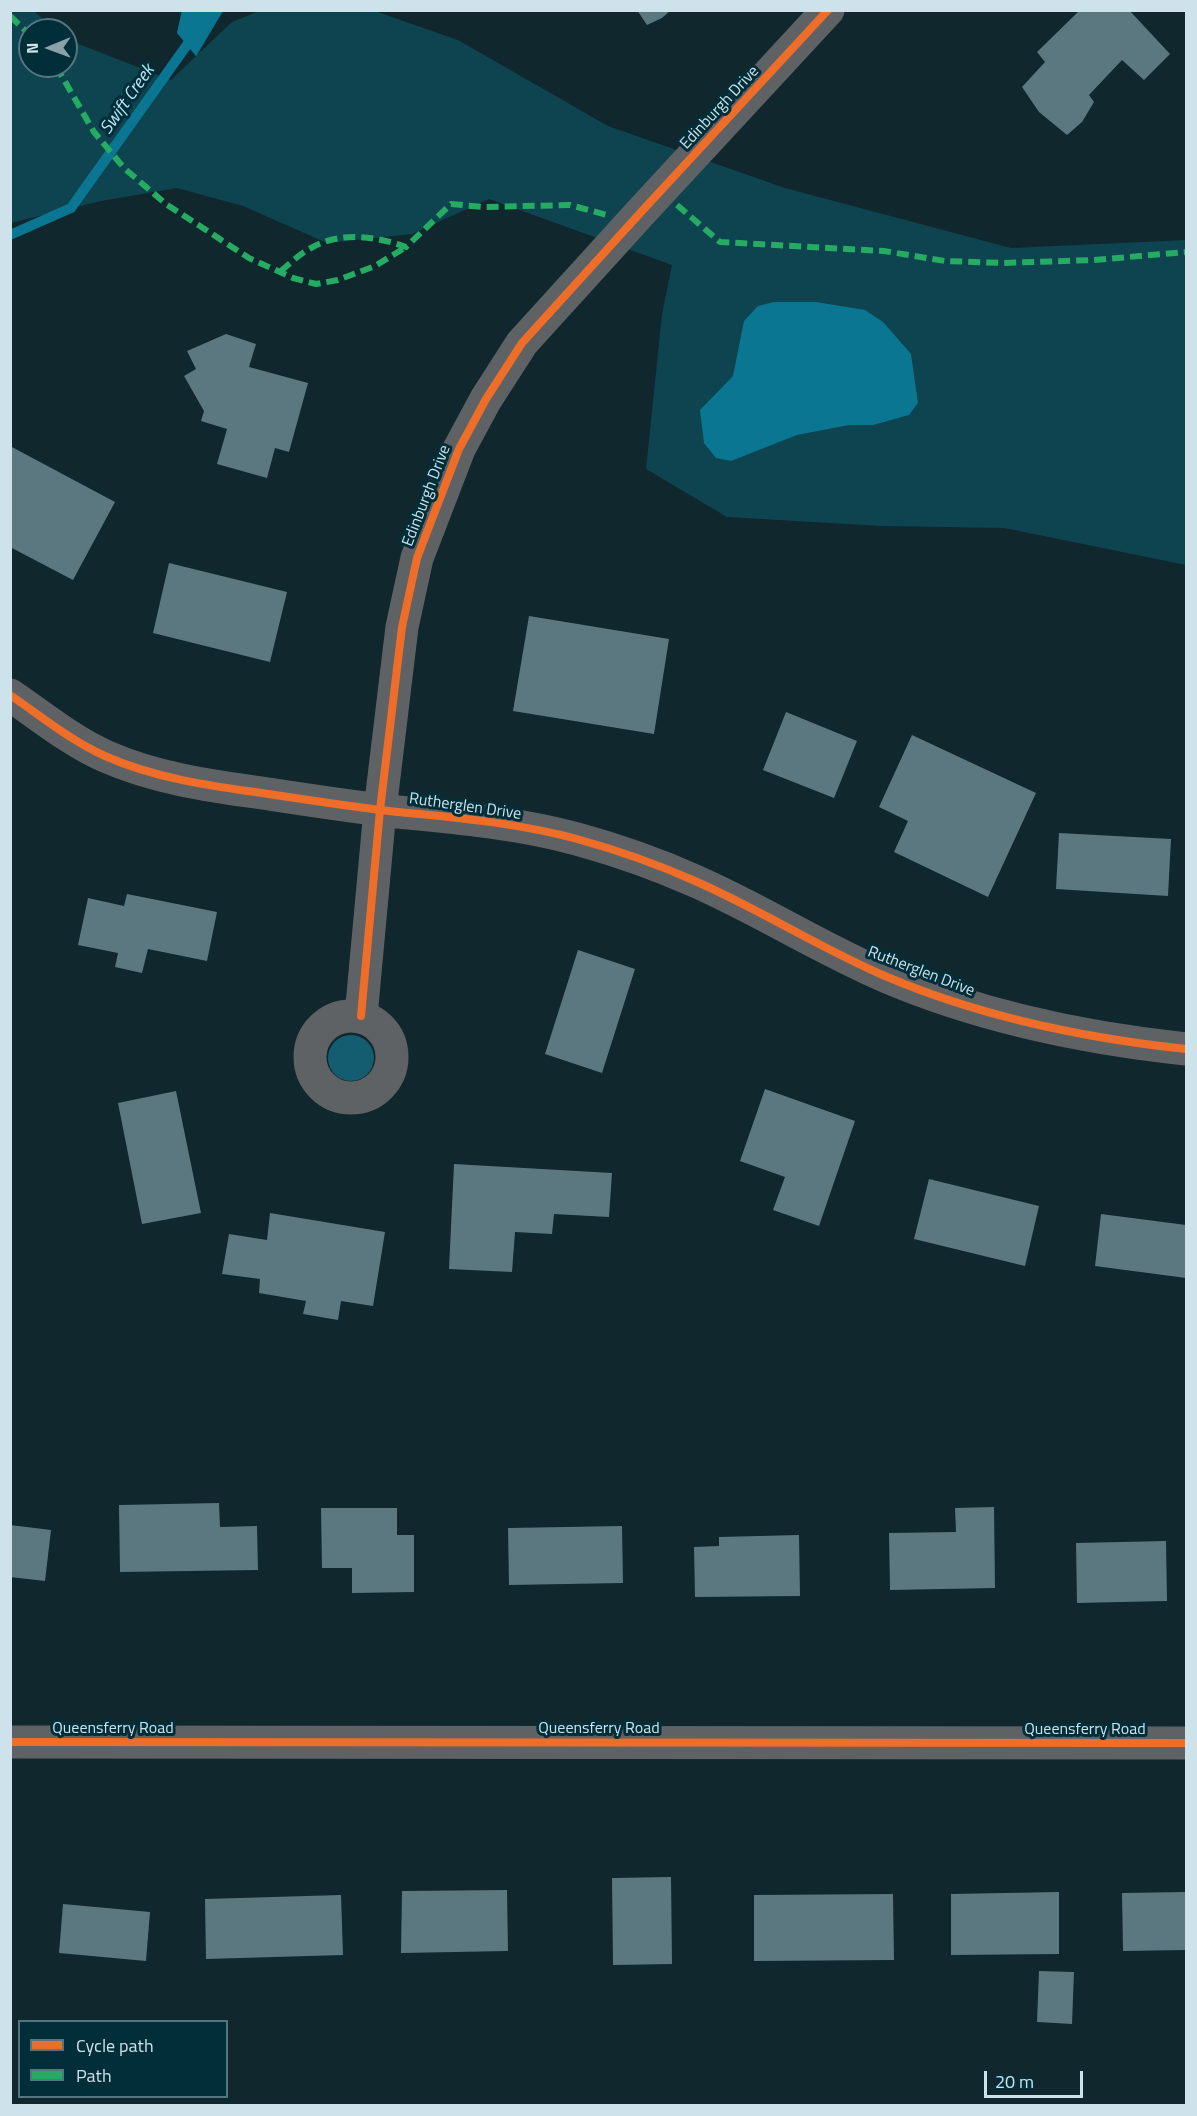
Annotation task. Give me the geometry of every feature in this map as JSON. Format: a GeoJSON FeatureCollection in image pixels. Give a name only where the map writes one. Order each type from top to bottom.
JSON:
{"type":"FeatureCollection","features":[{"type":"Feature","properties":{"kind":"street","name":"Edinburgh Drive"},"geometry":{"type":"LineString","coordinates":[[361,1016],[380,810],[402,627],[417,558],[459,449],[486,399],[522,343],[828,10]]}},
{"type":"Feature","properties":{"kind":"street","name":"Rutherglen Drive"},"geometry":{"type":"LineString","coordinates":[[10,696],[69,736],[104,756],[145,770],[211,786],[380,810],[492,822],[575,838],[643,860],[696,882],[884,975],[946,999],[1031,1024],[1080,1035],[1133,1044],[1186,1049]]}},
{"type":"Feature","properties":{"kind":"street","name":"Queensferry Road"},"geometry":{"type":"LineString","coordinates":[[10,1742],[1186,1743]]}},
{"type":"Feature","properties":{"kind":"shaded area"},"geometry":{"type":"Polygon","coordinates":[[[182,10],[223,11],[196,56],[177,33],[182,10]]]}},
{"type":"Feature","properties":{"kind":"shaded area"},"geometry":{"type":"Polygon","coordinates":[[[372,10],[458,40],[608,126],[785,188],[1011,248],[1186,240],[1186,565],[1004,528],[881,526],[727,517],[646,469],[662,314],[672,265],[489,199],[412,234],[327,243],[243,206],[177,188],[101,201],[11,223],[10,11],[34,11],[42,18],[18,18],[18,78],[78,78],[78,44],[171,80],[196,56],[177,33],[182,11],[223,11],[198,54],[232,22],[259,11],[372,10]]]}},
{"type":"Feature","properties":{"kind":"shaded area"},"geometry":{"type":"Polygon","coordinates":[[[774,302],[816,302],[865,310],[883,322],[911,354],[918,403],[909,415],[873,425],[849,425],[797,435],[731,461],[716,458],[704,443],[700,410],[733,376],[744,321],[758,306],[774,302]]]}},
{"type":"Feature","properties":{"kind":"shaded area"},"geometry":{"type":"Polygon","coordinates":[[[356,1035],[368,1041],[373,1049],[373,1067],[368,1075],[360,1080],[346,1081],[338,1078],[331,1071],[328,1053],[331,1045],[338,1038],[356,1035]]]}},
{"type":"Feature","properties":{"kind":"building"},"geometry":{"type":"Polygon","coordinates":[[[637,10],[671,10],[662,18],[647,25],[637,10]]]}},
{"type":"Feature","properties":{"kind":"building"},"geometry":{"type":"Polygon","coordinates":[[[1080,10],[1129,10],[1170,54],[1144,80],[1122,60],[1089,95],[1094,102],[1082,122],[1067,135],[1039,112],[1022,87],[1045,62],[1037,52],[1080,10]]]}},
{"type":"Feature","properties":{"kind":"building"},"geometry":{"type":"Polygon","coordinates":[[[226,334],[256,344],[249,367],[308,383],[289,452],[275,448],[267,478],[217,464],[227,429],[201,421],[204,411],[184,376],[196,369],[187,351],[226,334]]]}},
{"type":"Feature","properties":{"kind":"building"},"geometry":{"type":"Polygon","coordinates":[[[10,446],[115,502],[73,580],[10,547],[10,446]]]}},
{"type":"Feature","properties":{"kind":"building"},"geometry":{"type":"Polygon","coordinates":[[[169,563],[287,592],[270,662],[153,633],[169,563]]]}},
{"type":"Feature","properties":{"kind":"building"},"geometry":{"type":"Polygon","coordinates":[[[529,616],[669,639],[654,734],[513,711],[529,616]]]}},
{"type":"Feature","properties":{"kind":"building"},"geometry":{"type":"Polygon","coordinates":[[[786,712],[857,741],[834,798],[763,770],[786,712]]]}},
{"type":"Feature","properties":{"kind":"building"},"geometry":{"type":"Polygon","coordinates":[[[912,735],[1036,793],[988,897],[894,852],[908,821],[879,807],[912,735]]]}},
{"type":"Feature","properties":{"kind":"building"},"geometry":{"type":"Polygon","coordinates":[[[1059,833],[1171,839],[1168,896],[1056,889],[1059,833]]]}},
{"type":"Feature","properties":{"kind":"building"},"geometry":{"type":"Polygon","coordinates":[[[127,894],[217,912],[207,961],[148,949],[142,973],[115,967],[118,953],[78,945],[88,898],[124,906],[127,894]]]}},
{"type":"Feature","properties":{"kind":"building"},"geometry":{"type":"Polygon","coordinates":[[[578,950],[635,969],[602,1073],[545,1054],[578,950]]]}},
{"type":"Feature","properties":{"kind":"building"},"geometry":{"type":"Polygon","coordinates":[[[765,1089],[855,1121],[819,1226],[773,1210],[785,1177],[740,1161],[765,1089]]]}},
{"type":"Feature","properties":{"kind":"building"},"geometry":{"type":"Polygon","coordinates":[[[176,1091],[201,1213],[142,1224],[118,1103],[176,1091]]]}},
{"type":"Feature","properties":{"kind":"building"},"geometry":{"type":"Polygon","coordinates":[[[454,1164],[612,1173],[609,1217],[554,1214],[552,1234],[515,1232],[512,1272],[449,1269],[454,1164]]]}},
{"type":"Feature","properties":{"kind":"building"},"geometry":{"type":"Polygon","coordinates":[[[929,1179],[1039,1206],[1025,1266],[914,1239],[929,1179]]]}},
{"type":"Feature","properties":{"kind":"building"},"geometry":{"type":"Polygon","coordinates":[[[270,1213],[385,1232],[373,1306],[341,1301],[338,1320],[303,1314],[306,1301],[259,1293],[260,1279],[222,1274],[229,1234],[267,1240],[270,1213]]]}},
{"type":"Feature","properties":{"kind":"building"},"geometry":{"type":"Polygon","coordinates":[[[1101,1214],[1186,1225],[1186,1278],[1095,1266],[1101,1214]]]}},
{"type":"Feature","properties":{"kind":"building"},"geometry":{"type":"Polygon","coordinates":[[[219,1503],[220,1527],[257,1526],[258,1570],[120,1572],[119,1505],[219,1503]]]}},
{"type":"Feature","properties":{"kind":"building"},"geometry":{"type":"Polygon","coordinates":[[[994,1507],[995,1588],[890,1590],[889,1533],[956,1532],[955,1508],[994,1507]]]}},
{"type":"Feature","properties":{"kind":"building"},"geometry":{"type":"Polygon","coordinates":[[[321,1508],[397,1508],[397,1535],[414,1535],[414,1592],[352,1593],[352,1568],[322,1568],[321,1508]]]}},
{"type":"Feature","properties":{"kind":"building"},"geometry":{"type":"Polygon","coordinates":[[[10,1525],[51,1530],[45,1581],[10,1577],[10,1525]]]}},
{"type":"Feature","properties":{"kind":"building"},"geometry":{"type":"Polygon","coordinates":[[[622,1526],[623,1583],[509,1585],[508,1528],[622,1526]]]}},
{"type":"Feature","properties":{"kind":"building"},"geometry":{"type":"Polygon","coordinates":[[[799,1535],[800,1596],[695,1597],[694,1547],[719,1546],[719,1537],[799,1535]]]}},
{"type":"Feature","properties":{"kind":"building"},"geometry":{"type":"Polygon","coordinates":[[[1166,1541],[1167,1601],[1077,1603],[1076,1543],[1166,1541]]]}},
{"type":"Feature","properties":{"kind":"building"},"geometry":{"type":"Polygon","coordinates":[[[671,1877],[672,1964],[613,1965],[612,1878],[671,1877]]]}},
{"type":"Feature","properties":{"kind":"building"},"geometry":{"type":"Polygon","coordinates":[[[507,1890],[508,1951],[401,1953],[402,1891],[507,1890]]]}},
{"type":"Feature","properties":{"kind":"building"},"geometry":{"type":"Polygon","coordinates":[[[1059,1892],[1059,1954],[951,1955],[951,1894],[1059,1892]]]}},
{"type":"Feature","properties":{"kind":"building"},"geometry":{"type":"Polygon","coordinates":[[[1186,1892],[1186,1950],[1123,1951],[1122,1893],[1186,1892]]]}},
{"type":"Feature","properties":{"kind":"building"},"geometry":{"type":"Polygon","coordinates":[[[893,1894],[894,1960],[754,1961],[754,1895],[893,1894]]]}},
{"type":"Feature","properties":{"kind":"building"},"geometry":{"type":"Polygon","coordinates":[[[341,1895],[343,1955],[206,1959],[205,1899],[341,1895]]]}},
{"type":"Feature","properties":{"kind":"building"},"geometry":{"type":"Polygon","coordinates":[[[63,1904],[150,1912],[146,1961],[59,1953],[63,1904]]]}},
{"type":"Feature","properties":{"kind":"building"},"geometry":{"type":"Polygon","coordinates":[[[1039,1971],[1074,1972],[1072,2024],[1037,2022],[1039,1971]]]}},
{"type":"Feature","properties":{"kind":"waterway","name":"Swift Creek"},"geometry":{"type":"LineString","coordinates":[[10,235],[71,208],[194,35]]}},
{"type":"Feature","properties":{"kind":"marked path"},"geometry":{"type":"LineString","coordinates":[[10,16],[18,24]]}},
{"type":"Feature","properties":{"kind":"marked path"},"geometry":{"type":"LineString","coordinates":[[63,78],[94,132],[124,168],[166,204],[249,258],[293,278],[316,284],[338,280],[375,266],[406,247]]}},
{"type":"Feature","properties":{"kind":"marked path"},"geometry":{"type":"LineString","coordinates":[[281,271],[307,250],[334,239],[370,238],[406,247],[451,204],[483,207],[570,205],[607,215]]}},
{"type":"Feature","properties":{"kind":"marked path"},"geometry":{"type":"LineString","coordinates":[[677,205],[720,242],[884,251],[945,261],[1003,263],[1094,260],[1186,252]]}},
{"type":"Feature","properties":{"kind":"cycle path"},"geometry":{"type":"LineString","coordinates":[[361,1016],[380,810],[402,627],[417,558],[459,449],[486,399],[522,343],[828,10]]}},
{"type":"Feature","properties":{"kind":"cycle path"},"geometry":{"type":"LineString","coordinates":[[10,695],[80,743],[105,756],[143,770],[222,787],[364,808],[511,825],[555,833],[607,848],[681,875],[861,965],[958,1003],[1071,1032],[1186,1049]]}},
{"type":"Feature","properties":{"kind":"cycle path"},"geometry":{"type":"LineString","coordinates":[[10,1742],[1186,1743]]}}]}
